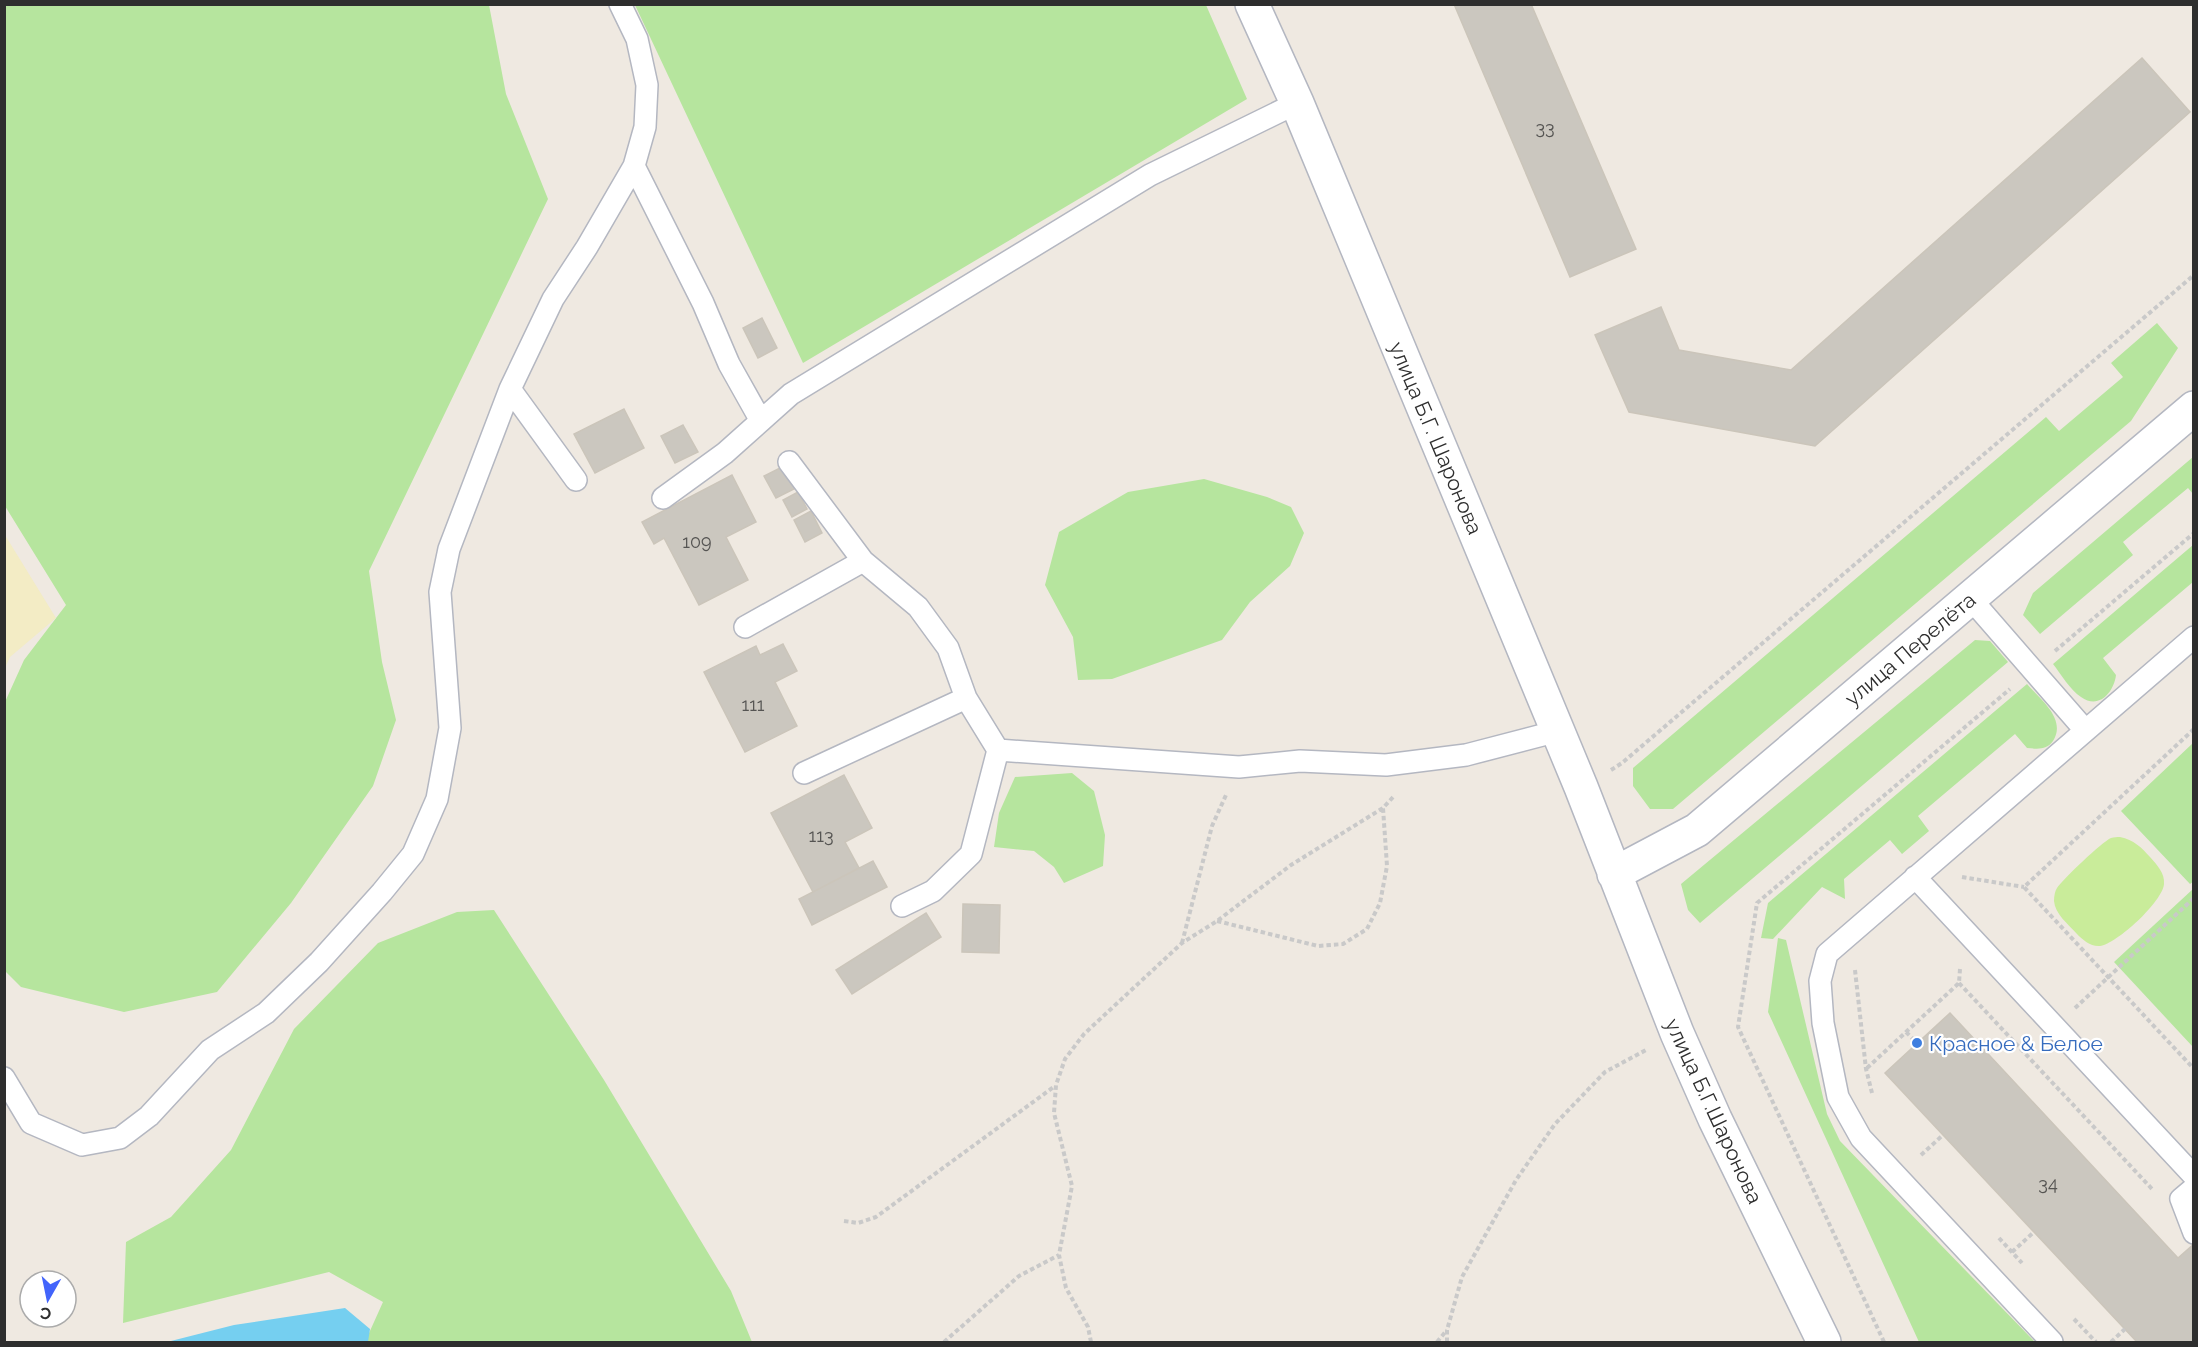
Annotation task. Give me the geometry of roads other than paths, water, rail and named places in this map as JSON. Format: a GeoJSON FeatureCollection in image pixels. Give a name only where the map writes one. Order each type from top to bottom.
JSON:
{"type":"FeatureCollection","features":[{"type":"Feature","properties":{"kind":"main road","name":"улица Б.Г. Шаронова"},"geometry":{"type":"LineString","coordinates":[[1252,4],[1297,103],[1614,874]]}},
{"type":"Feature","properties":{"kind":"main road","name":"улица Перелёта"},"geometry":{"type":"LineString","coordinates":[[1614,874],[1697,830],[2193,408]]}},
{"type":"Feature","properties":{"kind":"main road","name":"улица Б.Г.Шаронова"},"geometry":{"type":"LineString","coordinates":[[1614,874],[1677,1033],[1715,1119],[1824,1342]]}},
{"type":"Feature","properties":{"kind":"lane"},"geometry":{"type":"LineString","coordinates":[[4,1078],[31,1123],[82,1145],[120,1138],[149,1116],[210,1050],[266,1013],[319,962],[413,854],[437,800],[450,728],[440,592],[449,549],[510,389],[553,299],[587,247],[634,166],[645,127],[647,85],[637,39],[620,4]]}},
{"type":"Feature","properties":{"kind":"lane"},"geometry":{"type":"LineString","coordinates":[[663,498],[724,453],[791,394],[1150,175],[1297,103]]}},
{"type":"Feature","properties":{"kind":"lane"},"geometry":{"type":"LineString","coordinates":[[634,166],[703,303],[729,364],[761,421]]}},
{"type":"Feature","properties":{"kind":"lane"},"geometry":{"type":"LineString","coordinates":[[510,389],[576,480]]}},
{"type":"Feature","properties":{"kind":"lane"},"geometry":{"type":"LineString","coordinates":[[789,462],[863,561],[918,607],[948,648],[966,698],[998,750],[971,854],[933,891],[902,906]]}},
{"type":"Feature","properties":{"kind":"lane"},"geometry":{"type":"LineString","coordinates":[[745,627],[863,561]]}},
{"type":"Feature","properties":{"kind":"lane"},"geometry":{"type":"LineString","coordinates":[[1970,598],[2085,730]]}},
{"type":"Feature","properties":{"kind":"lane"},"geometry":{"type":"LineString","coordinates":[[2052,1342],[1861,1138],[1838,1097],[1823,1023],[1820,981],[1827,954],[2193,637]]}},
{"type":"Feature","properties":{"kind":"lane"},"geometry":{"type":"LineString","coordinates":[[804,773],[966,698]]}},
{"type":"Feature","properties":{"kind":"lane"},"geometry":{"type":"LineString","coordinates":[[998,750],[1239,767],[1300,761],[1386,765],[1466,755],[1557,731]]}},
{"type":"Feature","properties":{"kind":"lane"},"geometry":{"type":"LineString","coordinates":[[1915,877],[2193,1176]]}},
{"type":"Feature","properties":{"kind":"lane"},"geometry":{"type":"LineString","coordinates":[[2193,1188],[2181,1199],[2193,1233]]}},
{"type":"Feature","properties":{"kind":"water"},"geometry":{"type":"Polygon","coordinates":[[[345,1308],[370,1329],[368,1342],[167,1342],[234,1325],[345,1308]]]}},
{"type":"Feature","properties":{"kind":"place","name":"Красное & Белое"},"geometry":{"type":"Point","coordinates":[1917,1043]}}]}
